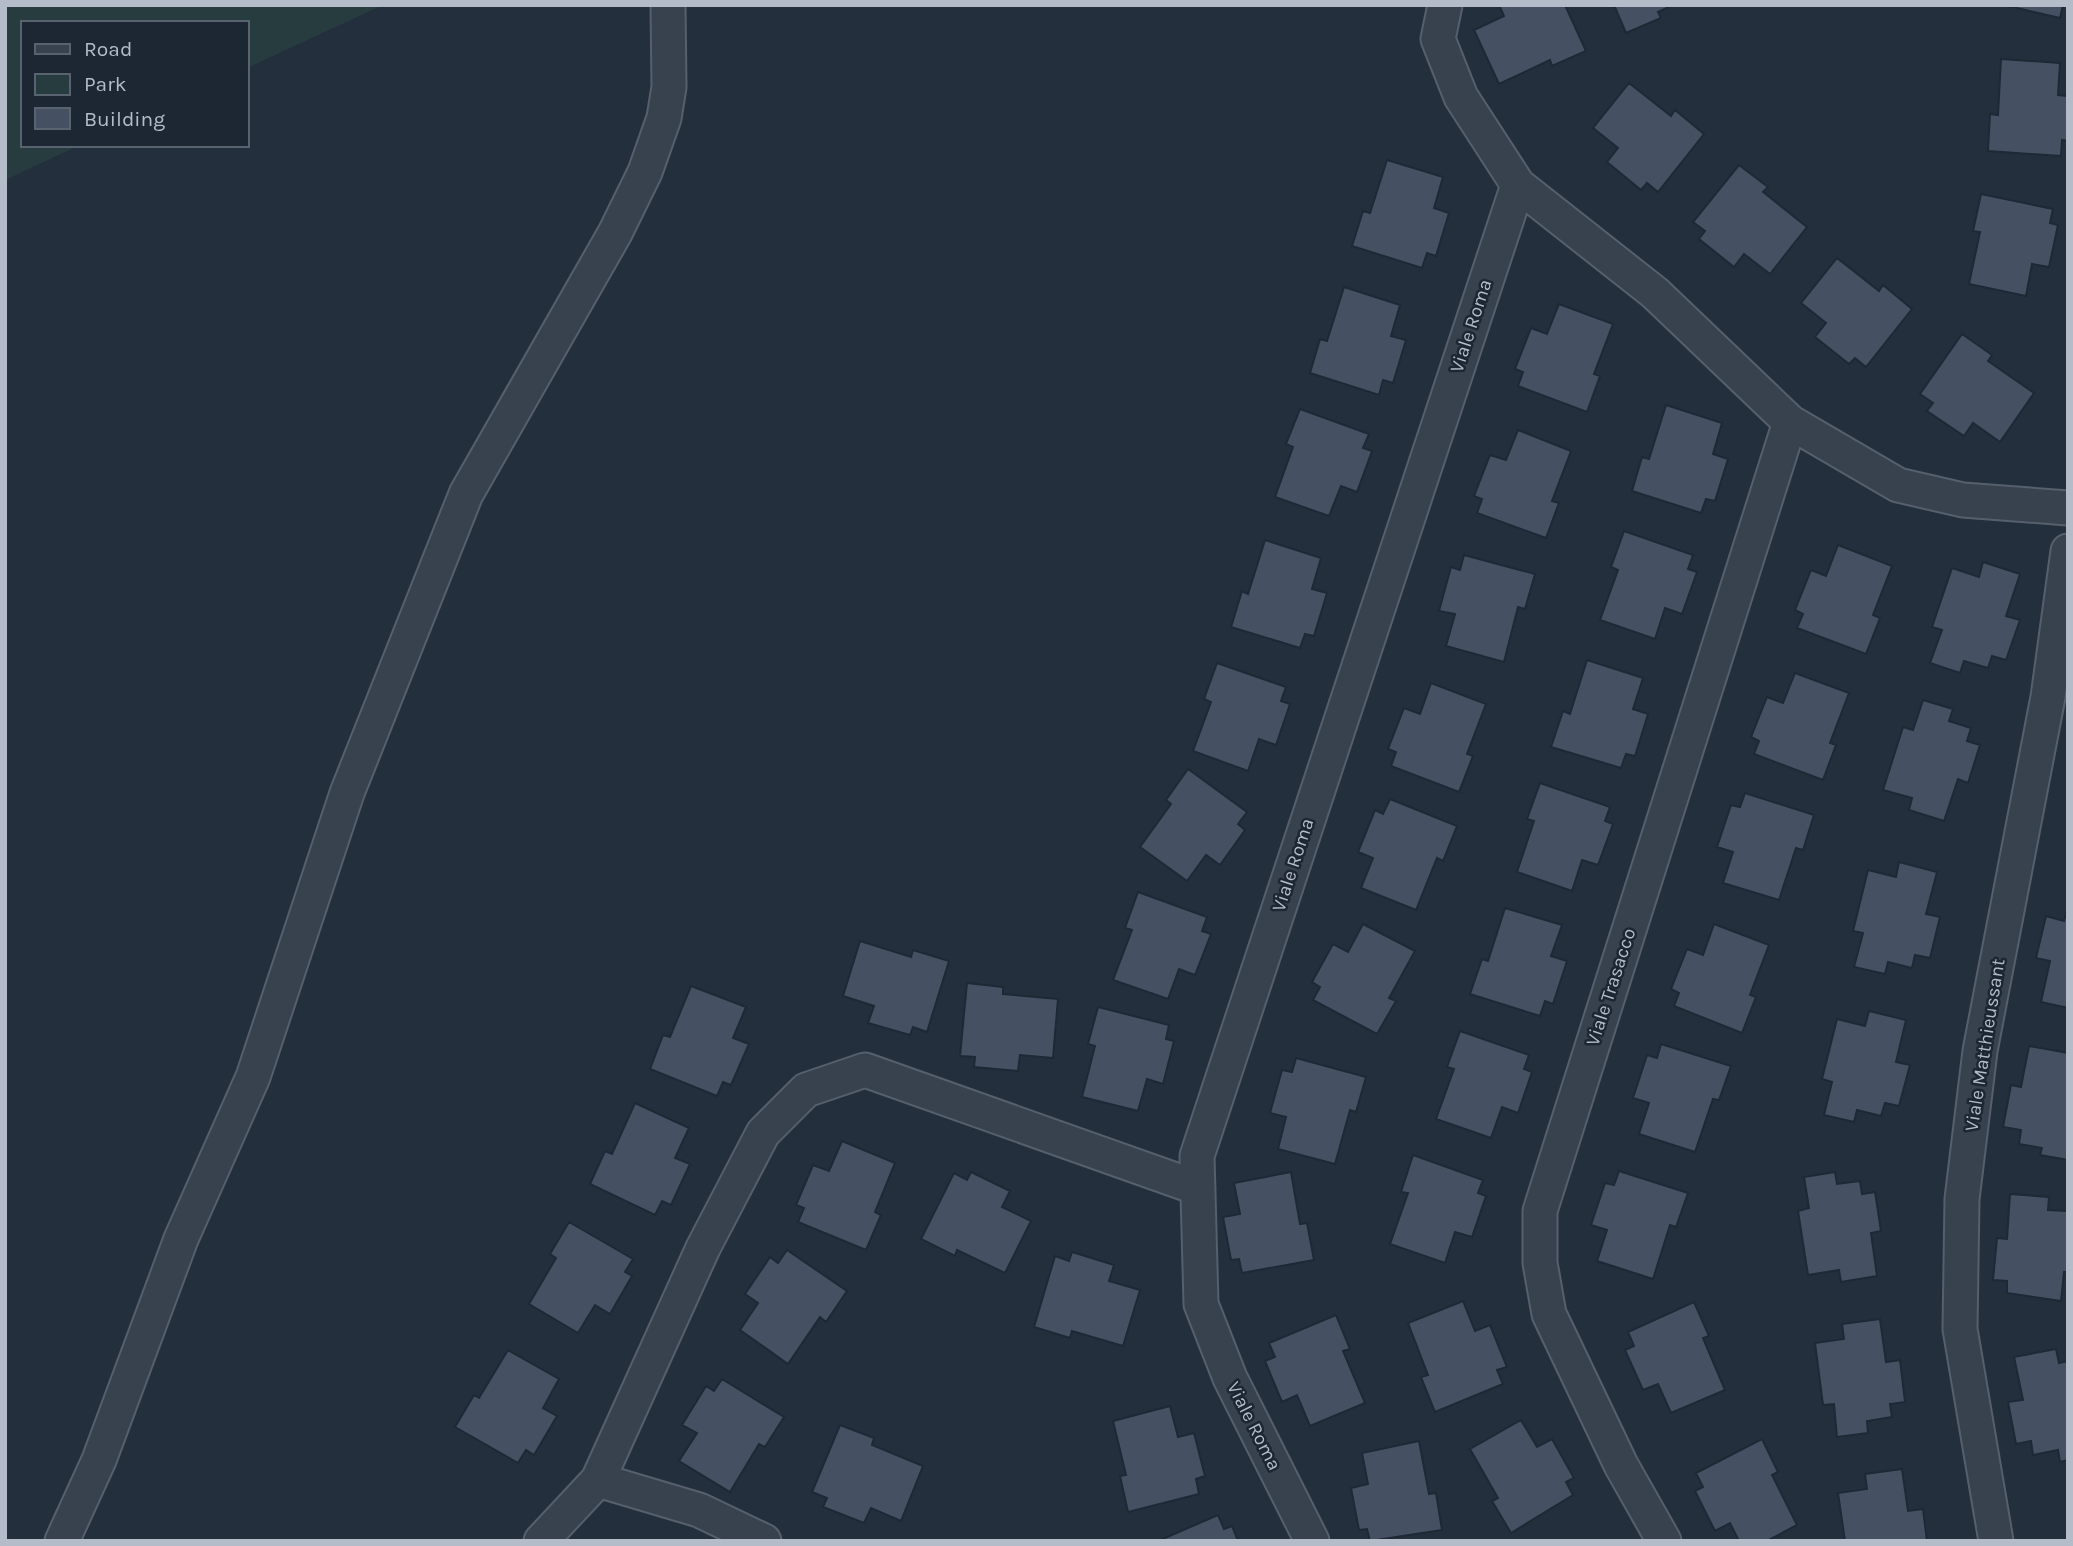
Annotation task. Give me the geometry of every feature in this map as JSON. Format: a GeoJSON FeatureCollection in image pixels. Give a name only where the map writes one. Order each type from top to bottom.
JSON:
{"type":"FeatureCollection","features":[{"type":"Feature","properties":{"kind":"street"},"geometry":{"type":"LineString","coordinates":[[62,1541],[99,1460],[181,1239],[253,1077],[347,793],[466,494],[615,233],[645,172],[664,118],[668,87],[668,5]]}},
{"type":"Feature","properties":{"kind":"street"},"geometry":{"type":"LineString","coordinates":[[1444,5],[1438,38],[1461,97],[1518,185],[1655,293],[1790,422],[1898,485],[1963,500],[2068,508]]}},
{"type":"Feature","properties":{"kind":"street","name":"Viale Roma"},"geometry":{"type":"LineString","coordinates":[[1312,1541],[1230,1378],[1201,1304],[1197,1156],[1518,185]]}},
{"type":"Feature","properties":{"kind":"street","name":"Viale Trasacco"},"geometry":{"type":"LineString","coordinates":[[1664,1541],[1621,1465],[1549,1314],[1540,1263],[1540,1211],[1790,422]]}},
{"type":"Feature","properties":{"kind":"street","name":"Viale Matthieussant"},"geometry":{"type":"LineString","coordinates":[[1996,1541],[1960,1329],[1962,1199],[1980,1051],[2049,697],[2068,551]]}},
{"type":"Feature","properties":{"kind":"street"},"geometry":{"type":"LineString","coordinates":[[541,1541],[598,1480],[703,1248],[763,1133],[806,1090],[865,1070],[1198,1188]]}},
{"type":"Feature","properties":{"kind":"street"},"geometry":{"type":"LineString","coordinates":[[598,1480],[699,1510],[764,1541]]}},
{"type":"Feature","properties":{"kind":"green space"},"geometry":{"type":"Polygon","coordinates":[[[5,5],[383,5],[248,68],[248,21],[21,21],[21,147],[76,147],[5,180],[5,5]]]}},
{"type":"Feature","properties":{"kind":"building"},"geometry":{"type":"Polygon","coordinates":[[[1499,5],[1565,5],[1586,51],[1552,66],[1550,60],[1499,84],[1474,30],[1504,16],[1499,5]]]}},
{"type":"Feature","properties":{"kind":"building"},"geometry":{"type":"Polygon","coordinates":[[[1614,5],[1673,5],[1658,12],[1661,18],[1626,33],[1614,5]]]}},
{"type":"Feature","properties":{"kind":"building"},"geometry":{"type":"Polygon","coordinates":[[[2004,5],[2063,5],[2060,18],[2004,5]]]}},
{"type":"Feature","properties":{"kind":"building"},"geometry":{"type":"Polygon","coordinates":[[[2001,59],[2060,63],[2058,95],[2068,96],[2068,141],[2062,140],[2061,156],[1988,151],[1990,114],[1998,115],[2001,59]]]}},
{"type":"Feature","properties":{"kind":"building"},"geometry":{"type":"Polygon","coordinates":[[[1629,83],[1671,116],[1675,110],[1704,134],[1658,192],[1647,183],[1641,190],[1607,162],[1618,148],[1593,128],[1629,83]]]}},
{"type":"Feature","properties":{"kind":"building"},"geometry":{"type":"Polygon","coordinates":[[[1387,160],[1443,177],[1434,208],[1449,213],[1436,256],[1427,253],[1422,268],[1352,246],[1363,211],[1370,213],[1387,160]]]}},
{"type":"Feature","properties":{"kind":"building"},"geometry":{"type":"Polygon","coordinates":[[[1739,165],[1768,187],[1763,192],[1807,227],[1770,274],[1744,254],[1734,267],[1699,239],[1705,231],[1693,222],[1739,165]]]}},
{"type":"Feature","properties":{"kind":"building"},"geometry":{"type":"Polygon","coordinates":[[[1981,194],[2053,209],[2050,223],[2058,225],[2049,267],[2032,264],[2026,296],[1969,284],[1980,232],[1973,231],[1981,194]]]}},
{"type":"Feature","properties":{"kind":"building"},"geometry":{"type":"Polygon","coordinates":[[[1837,258],[1879,291],[1883,285],[1912,309],[1866,367],[1855,358],[1849,364],[1815,337],[1826,323],[1801,303],[1837,258]]]}},
{"type":"Feature","properties":{"kind":"building"},"geometry":{"type":"Polygon","coordinates":[[[1344,287],[1400,305],[1391,336],[1406,340],[1393,383],[1383,380],[1379,395],[1310,373],[1320,339],[1327,341],[1344,287]]]}},
{"type":"Feature","properties":{"kind":"building"},"geometry":{"type":"Polygon","coordinates":[[[1559,304],[1613,324],[1594,374],[1600,376],[1587,412],[1518,386],[1523,372],[1515,369],[1531,328],[1547,334],[1559,304]]]}},
{"type":"Feature","properties":{"kind":"building"},"geometry":{"type":"Polygon","coordinates":[[[1962,334],[1992,355],[1988,361],[2034,393],[2000,442],[1973,423],[1964,436],[1927,411],[1933,403],[1920,394],[1962,334]]]}},
{"type":"Feature","properties":{"kind":"building"},"geometry":{"type":"Polygon","coordinates":[[[1666,405],[1722,423],[1713,454],[1728,459],[1715,501],[1706,499],[1701,513],[1632,491],[1642,457],[1649,459],[1666,405]]]}},
{"type":"Feature","properties":{"kind":"building"},"geometry":{"type":"Polygon","coordinates":[[[1300,409],[1369,434],[1363,448],[1372,451],[1357,492],[1341,486],[1329,516],[1275,497],[1293,447],[1286,444],[1300,409]]]}},
{"type":"Feature","properties":{"kind":"building"},"geometry":{"type":"Polygon","coordinates":[[[1518,430],[1571,451],[1552,501],[1559,503],[1546,538],[1477,513],[1482,499],[1474,496],[1490,455],[1506,460],[1518,430]]]}},
{"type":"Feature","properties":{"kind":"building"},"geometry":{"type":"Polygon","coordinates":[[[1624,531],[1693,555],[1688,569],[1697,572],[1682,614],[1665,608],[1655,639],[1600,620],[1618,570],[1611,567],[1624,531]]]}},
{"type":"Feature","properties":{"kind":"building"},"geometry":{"type":"Polygon","coordinates":[[[1265,540],[1321,558],[1312,589],[1327,593],[1314,636],[1305,634],[1300,648],[1231,627],[1242,591],[1248,594],[1265,540]]]}},
{"type":"Feature","properties":{"kind":"building"},"geometry":{"type":"Polygon","coordinates":[[[1838,545],[1892,566],[1873,615],[1880,618],[1866,654],[1797,628],[1803,614],[1795,610],[1811,570],[1826,576],[1838,545]]]}},
{"type":"Feature","properties":{"kind":"building"},"geometry":{"type":"Polygon","coordinates":[[[1464,555],[1535,574],[1525,609],[1518,607],[1504,662],[1446,646],[1455,614],[1439,611],[1451,567],[1460,570],[1464,555]]]}},
{"type":"Feature","properties":{"kind":"building"},"geometry":{"type":"Polygon","coordinates":[[[1983,562],[2020,574],[2006,616],[2020,620],[2006,660],[1992,656],[1988,668],[1964,661],[1960,673],[1930,663],[1942,630],[1932,627],[1952,568],[1979,577],[1983,562]]]}},
{"type":"Feature","properties":{"kind":"building"},"geometry":{"type":"Polygon","coordinates":[[[1587,660],[1643,678],[1633,709],[1648,714],[1635,756],[1626,754],[1621,768],[1551,747],[1563,711],[1570,714],[1587,660]]]}},
{"type":"Feature","properties":{"kind":"building"},"geometry":{"type":"Polygon","coordinates":[[[1217,663],[1286,687],[1281,701],[1290,704],[1276,745],[1259,739],[1248,771],[1193,751],[1211,702],[1204,699],[1217,663]]]}},
{"type":"Feature","properties":{"kind":"building"},"geometry":{"type":"Polygon","coordinates":[[[1795,673],[1849,693],[1830,743],[1836,745],[1823,780],[1754,754],[1759,741],[1751,737],[1767,697],[1783,703],[1795,673]]]}},
{"type":"Feature","properties":{"kind":"building"},"geometry":{"type":"Polygon","coordinates":[[[1431,683],[1486,704],[1467,754],[1473,756],[1459,792],[1391,766],[1396,752],[1388,749],[1404,708],[1420,714],[1431,683]]]}},
{"type":"Feature","properties":{"kind":"building"},"geometry":{"type":"Polygon","coordinates":[[[1923,700],[1953,709],[1949,721],[1971,728],[1967,741],[1980,745],[1968,783],[1958,779],[1944,821],[1909,810],[1912,798],[1883,790],[1903,727],[1913,730],[1923,700]]]}},
{"type":"Feature","properties":{"kind":"building"},"geometry":{"type":"Polygon","coordinates":[[[1188,769],[1247,812],[1238,824],[1245,830],[1220,865],[1206,855],[1187,881],[1140,847],[1171,804],[1166,800],[1188,769]]]}},
{"type":"Feature","properties":{"kind":"building"},"geometry":{"type":"Polygon","coordinates":[[[1540,783],[1610,807],[1605,821],[1613,824],[1598,865],[1582,860],[1572,891],[1517,872],[1534,821],[1527,819],[1540,783]]]}},
{"type":"Feature","properties":{"kind":"building"},"geometry":{"type":"Polygon","coordinates":[[[1745,793],[1814,815],[1803,850],[1796,848],[1779,900],[1723,883],[1733,852],[1717,847],[1731,805],[1740,807],[1745,793]]]}},
{"type":"Feature","properties":{"kind":"building"},"geometry":{"type":"Polygon","coordinates":[[[1390,799],[1457,826],[1443,861],[1437,858],[1416,910],[1361,888],[1373,858],[1358,852],[1375,810],[1383,814],[1390,799]]]}},
{"type":"Feature","properties":{"kind":"building"},"geometry":{"type":"Polygon","coordinates":[[[1899,862],[1937,872],[1926,914],[1940,917],[1930,958],[1915,955],[1912,968],[1888,962],[1885,974],[1854,967],[1863,933],[1853,931],[1868,870],[1896,877],[1899,862]]]}},
{"type":"Feature","properties":{"kind":"building"},"geometry":{"type":"Polygon","coordinates":[[[1138,892],[1207,917],[1202,931],[1211,934],[1195,975],[1179,969],[1168,999],[1113,980],[1132,930],[1125,928],[1138,892]]]}},
{"type":"Feature","properties":{"kind":"building"},"geometry":{"type":"Polygon","coordinates":[[[1505,908],[1562,925],[1551,956],[1567,961],[1553,1004],[1545,1001],[1540,1016],[1470,994],[1482,959],[1488,961],[1505,908]]]}},
{"type":"Feature","properties":{"kind":"building"},"geometry":{"type":"Polygon","coordinates":[[[2067,909],[2068,1008],[2041,1002],[2050,961],[2036,958],[2046,916],[2064,921],[2067,909]]]}},
{"type":"Feature","properties":{"kind":"building"},"geometry":{"type":"Polygon","coordinates":[[[1363,924],[1415,951],[1389,998],[1396,1001],[1377,1034],[1313,1000],[1320,987],[1312,982],[1333,944],[1348,952],[1363,924]]]}},
{"type":"Feature","properties":{"kind":"building"},"geometry":{"type":"Polygon","coordinates":[[[1714,924],[1769,945],[1750,995],[1756,997],[1742,1033],[1674,1006],[1679,993],[1671,989],[1687,949],[1703,955],[1714,924]]]}},
{"type":"Feature","properties":{"kind":"building"},"geometry":{"type":"Polygon","coordinates":[[[860,941],[911,957],[913,950],[949,961],[927,1032],[913,1027],[910,1035],[868,1023],[874,1006],[843,996],[860,941]]]}},
{"type":"Feature","properties":{"kind":"building"},"geometry":{"type":"Polygon","coordinates":[[[967,983],[1003,987],[1003,994],[1058,999],[1053,1058],[1020,1055],[1018,1071],[974,1067],[975,1057],[960,1056],[967,983]]]}},
{"type":"Feature","properties":{"kind":"building"},"geometry":{"type":"Polygon","coordinates":[[[691,986],[746,1007],[733,1038],[749,1044],[731,1085],[723,1082],[717,1096],[650,1069],[663,1035],[670,1037],[691,986]]]}},
{"type":"Feature","properties":{"kind":"building"},"geometry":{"type":"Polygon","coordinates":[[[1098,1007],[1169,1025],[1166,1039],[1174,1041],[1163,1084],[1147,1079],[1138,1111],[1082,1097],[1095,1046],[1088,1044],[1098,1007]]]}},
{"type":"Feature","properties":{"kind":"building"},"geometry":{"type":"Polygon","coordinates":[[[1869,1011],[1906,1020],[1896,1062],[1910,1065],[1899,1106],[1885,1103],[1881,1116],[1857,1110],[1854,1122],[1824,1115],[1832,1082],[1822,1079],[1837,1019],[1865,1026],[1869,1011]]]}},
{"type":"Feature","properties":{"kind":"building"},"geometry":{"type":"Polygon","coordinates":[[[1460,1031],[1529,1055],[1524,1069],[1532,1072],[1518,1113],[1502,1107],[1491,1138],[1436,1119],[1454,1069],[1447,1067],[1460,1031]]]}},
{"type":"Feature","properties":{"kind":"building"},"geometry":{"type":"Polygon","coordinates":[[[1661,1044],[1731,1066],[1719,1100],[1713,1099],[1695,1152],[1639,1134],[1649,1103],[1633,1098],[1647,1055],[1657,1058],[1661,1044]]]}},
{"type":"Feature","properties":{"kind":"building"},"geometry":{"type":"Polygon","coordinates":[[[2029,1046],[2068,1053],[2068,1160],[2040,1155],[2042,1148],[2019,1144],[2021,1130],[2003,1127],[2011,1085],[2021,1087],[2029,1046]]]}},
{"type":"Feature","properties":{"kind":"building"},"geometry":{"type":"Polygon","coordinates":[[[1296,1058],[1366,1077],[1356,1112],[1350,1110],[1335,1164],[1278,1149],[1286,1117],[1270,1113],[1282,1070],[1292,1072],[1296,1058]]]}},
{"type":"Feature","properties":{"kind":"building"},"geometry":{"type":"Polygon","coordinates":[[[635,1103],[689,1128],[675,1158],[690,1164],[671,1205],[662,1201],[655,1215],[590,1184],[605,1151],[612,1154],[635,1103]]]}},
{"type":"Feature","properties":{"kind":"building"},"geometry":{"type":"Polygon","coordinates":[[[842,1141],[895,1163],[875,1212],[881,1215],[866,1250],[798,1222],[804,1208],[796,1205],[813,1165],[829,1171],[842,1141]]]}},
{"type":"Feature","properties":{"kind":"building"},"geometry":{"type":"Polygon","coordinates":[[[1413,1155],[1483,1180],[1478,1193],[1486,1196],[1472,1237],[1455,1232],[1445,1263],[1390,1244],[1408,1193],[1401,1192],[1413,1155]]]}},
{"type":"Feature","properties":{"kind":"building"},"geometry":{"type":"Polygon","coordinates":[[[1619,1171],[1688,1193],[1676,1227],[1670,1225],[1653,1279],[1597,1261],[1607,1230],[1591,1225],[1605,1183],[1614,1185],[1619,1171]]]}},
{"type":"Feature","properties":{"kind":"building"},"geometry":{"type":"Polygon","coordinates":[[[971,1172],[1010,1191],[1002,1207],[1031,1221],[1005,1273],[957,1250],[955,1256],[921,1239],[954,1173],[967,1180],[971,1172]]]}},
{"type":"Feature","properties":{"kind":"building"},"geometry":{"type":"Polygon","coordinates":[[[1291,1172],[1300,1224],[1307,1223],[1314,1260],[1242,1273],[1239,1259],[1231,1260],[1223,1217],[1240,1214],[1234,1183],[1291,1172]]]}},
{"type":"Feature","properties":{"kind":"building"},"geometry":{"type":"Polygon","coordinates":[[[1835,1172],[1837,1184],[1860,1181],[1862,1194],[1875,1192],[1881,1231],[1871,1233],[1877,1276],[1841,1282],[1839,1270],[1808,1275],[1798,1211],[1809,1208],[1804,1177],[1835,1172]]]}},
{"type":"Feature","properties":{"kind":"building"},"geometry":{"type":"Polygon","coordinates":[[[2010,1194],[2049,1197],[2048,1210],[2068,1211],[2068,1272],[2064,1272],[2061,1301],[2007,1293],[2007,1281],[1993,1280],[1997,1238],[2007,1239],[2010,1194]]]}},
{"type":"Feature","properties":{"kind":"building"},"geometry":{"type":"Polygon","coordinates":[[[569,1222],[633,1259],[625,1272],[632,1276],[610,1314],[595,1305],[578,1333],[529,1304],[556,1258],[550,1254],[569,1222]]]}},
{"type":"Feature","properties":{"kind":"building"},"geometry":{"type":"Polygon","coordinates":[[[787,1250],[847,1291],[826,1322],[820,1317],[788,1364],[740,1330],[758,1303],[745,1294],[770,1257],[778,1263],[787,1250]]]}},
{"type":"Feature","properties":{"kind":"building"},"geometry":{"type":"Polygon","coordinates":[[[1072,1252],[1114,1265],[1109,1281],[1140,1290],[1123,1346],[1072,1331],[1070,1338],[1034,1327],[1055,1256],[1069,1261],[1072,1252]]]}},
{"type":"Feature","properties":{"kind":"building"},"geometry":{"type":"Polygon","coordinates":[[[1463,1301],[1475,1331],[1490,1325],[1507,1367],[1497,1370],[1503,1384],[1435,1412],[1421,1377],[1428,1375],[1408,1323],[1463,1301]]]}},
{"type":"Feature","properties":{"kind":"building"},"geometry":{"type":"Polygon","coordinates":[[[1694,1302],[1709,1336],[1703,1338],[1725,1390],[1671,1413],[1658,1384],[1643,1390],[1625,1350],[1634,1346],[1628,1332],[1694,1302]]]}},
{"type":"Feature","properties":{"kind":"building"},"geometry":{"type":"Polygon","coordinates":[[[1336,1315],[1350,1349],[1343,1351],[1365,1403],[1310,1426],[1297,1395],[1282,1402],[1265,1361],[1275,1357],[1269,1343],[1336,1315]]]}},
{"type":"Feature","properties":{"kind":"building"},"geometry":{"type":"Polygon","coordinates":[[[1880,1319],[1886,1362],[1900,1360],[1905,1402],[1890,1404],[1892,1417],[1867,1421],[1868,1433],[1837,1437],[1834,1404],[1823,1405],[1815,1343],[1844,1339],[1842,1324],[1880,1319]]]}},
{"type":"Feature","properties":{"kind":"building"},"geometry":{"type":"Polygon","coordinates":[[[2056,1349],[2059,1363],[2068,1361],[2068,1460],[2060,1462],[2058,1450],[2033,1455],[2031,1441],[2016,1444],[2008,1402],[2023,1400],[2014,1357],[2056,1349]]]}},
{"type":"Feature","properties":{"kind":"building"},"geometry":{"type":"Polygon","coordinates":[[[508,1350],[559,1379],[543,1408],[557,1416],[534,1455],[526,1450],[518,1463],[455,1427],[474,1395],[479,1398],[508,1350]]]}},
{"type":"Feature","properties":{"kind":"building"},"geometry":{"type":"Polygon","coordinates":[[[722,1379],[784,1417],[765,1447],[759,1444],[730,1492],[679,1461],[697,1433],[682,1425],[706,1386],[714,1391],[722,1379]]]}},
{"type":"Feature","properties":{"kind":"building"},"geometry":{"type":"Polygon","coordinates":[[[1170,1406],[1178,1437],[1194,1433],[1205,1476],[1196,1479],[1199,1494],[1128,1512],[1120,1476],[1126,1475],[1113,1421],[1170,1406]]]}},
{"type":"Feature","properties":{"kind":"building"},"geometry":{"type":"Polygon","coordinates":[[[1521,1420],[1537,1447],[1552,1439],[1574,1478],[1566,1482],[1573,1495],[1511,1533],[1492,1501],[1498,1498],[1470,1449],[1521,1420]]]}},
{"type":"Feature","properties":{"kind":"building"},"geometry":{"type":"Polygon","coordinates":[[[840,1425],[874,1438],[872,1445],[923,1466],[901,1521],[871,1508],[864,1523],[823,1507],[827,1498],[812,1492],[840,1425]]]}},
{"type":"Feature","properties":{"kind":"building"},"geometry":{"type":"Polygon","coordinates":[[[1762,1439],[1778,1472],[1772,1475],[1797,1525],[1767,1541],[1739,1541],[1730,1523],[1715,1531],[1695,1491],[1703,1487],[1696,1473],[1762,1439]]]}},
{"type":"Feature","properties":{"kind":"building"},"geometry":{"type":"Polygon","coordinates":[[[1419,1441],[1429,1494],[1436,1493],[1442,1530],[1370,1541],[1367,1529],[1359,1530],[1351,1488],[1368,1484],[1362,1453],[1419,1441]]]}},
{"type":"Feature","properties":{"kind":"building"},"geometry":{"type":"Polygon","coordinates":[[[1902,1469],[1908,1511],[1923,1509],[1927,1541],[1845,1541],[1838,1493],[1867,1489],[1865,1474],[1902,1469]]]}},
{"type":"Feature","properties":{"kind":"building"},"geometry":{"type":"Polygon","coordinates":[[[1218,1515],[1224,1529],[1232,1526],[1238,1541],[1158,1541],[1218,1515]]]}}]}
